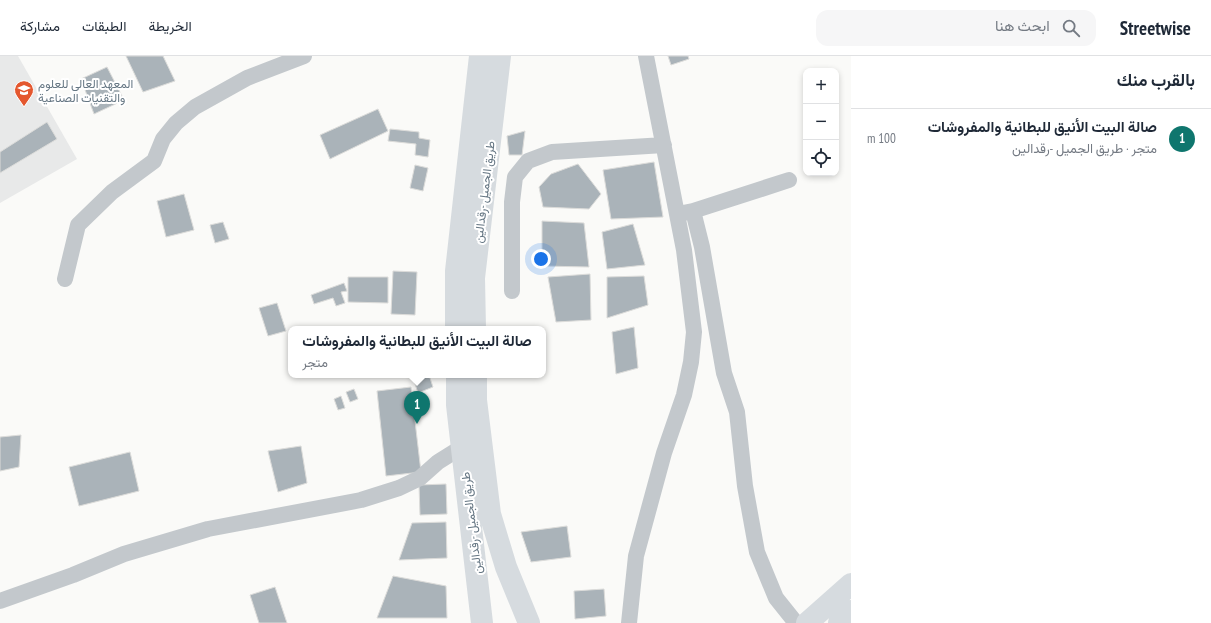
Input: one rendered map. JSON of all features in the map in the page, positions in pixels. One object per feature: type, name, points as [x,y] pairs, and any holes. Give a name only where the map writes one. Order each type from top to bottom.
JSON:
[{"type":"main road","name":"طريق الجميل -رقدالين","points":[[456,326],[456,271],[480,56]]},
{"type":"main road","name":"طريق الجميل -رقدالين","points":[[475,326],[474,278],[500,56]]},
{"type":"main road","name":"طريق الجميل -رقدالين","points":[[457,378],[457,405],[482,623]]},
{"type":"main road","name":"طريق الجميل -رقدالين","points":[[476,378],[476,400],[490,514],[506,567],[530,623]]},
{"type":"main road","points":[[807,623],[848,599]]},
{"type":"main road","points":[[839,623],[848,599]]},
{"type":"street","points":[[65,279],[78,225],[112,192],[154,161],[163,139],[176,123],[196,107],[247,78],[304,56]]},
{"type":"street","points":[[629,623],[636,556],[664,453],[684,395],[691,362],[694,332],[684,250],[646,56]]},
{"type":"street","points":[[512,290],[512,202],[515,177],[528,161],[552,152],[664,145]]},
{"type":"street","points":[[677,214],[693,211],[789,180]]},
{"type":"street","points":[[693,211],[702,247],[724,373],[737,412],[745,486],[757,552],[776,598],[796,623]]},
{"type":"street","points":[[0,601],[73,575],[124,554],[208,528],[361,500],[399,488],[420,478],[438,462],[462,447]]},
{"type":"shaded area","name":"المعهد العالي للعلوم والتقنيات الصناعية","points":[[0,56],[18,56],[77,159],[0,203]]},
{"type":"building","points":[[126,56],[163,56],[175,81],[143,92]]},
{"type":"building","points":[[668,56],[688,56],[689,59],[671,65]]},
{"type":"building","points":[[107,67],[124,100],[94,114],[81,79]]},
{"type":"building","points":[[378,109],[388,131],[330,159],[320,135]]},
{"type":"building","points":[[47,122],[57,139],[0,173],[0,152]]},
{"type":"building","points":[[390,129],[419,132],[419,138],[430,140],[428,157],[415,155],[416,144],[388,141]]},
{"type":"building","points":[[525,131],[522,155],[509,155],[507,136]]},
{"type":"building","points":[[654,162],[663,217],[611,219],[603,170]]},
{"type":"building","points":[[578,164],[601,194],[589,209],[543,207],[539,187],[551,174]]},
{"type":"building","points":[[415,165],[428,168],[423,191],[410,188]]},
{"type":"building","points":[[184,194],[194,230],[166,237],[157,201]]},
{"type":"building","points":[[542,221],[584,223],[589,267],[542,266]]},
{"type":"building","points":[[223,222],[229,239],[215,243],[210,225]]},
{"type":"building","points":[[633,224],[645,265],[607,269],[602,232]]},
{"type":"building","points":[[393,271],[417,272],[415,315],[391,314]]},
{"type":"building","points":[[590,274],[591,320],[556,322],[548,277]]},
{"type":"building","points":[[644,276],[648,305],[607,318],[607,277]]},
{"type":"building","points":[[348,277],[388,277],[388,303],[348,302]]},
{"type":"building","points":[[344,283],[347,291],[341,292],[345,303],[336,306],[333,298],[314,304],[311,295]]},
{"type":"building","points":[[277,303],[286,331],[268,336],[259,308]]},
{"type":"building","points":[[634,327],[638,368],[616,374],[612,332]]},
{"type":"building","points":[[420,378],[430,378],[433,387],[418,393],[414,381]]},
{"type":"building","points":[[411,387],[421,472],[386,476],[377,391]]},
{"type":"building","points":[[354,389],[358,399],[350,402],[346,392]]},
{"type":"building","points":[[341,396],[345,408],[338,410],[334,399]]},
{"type":"building","points":[[21,435],[19,467],[0,471],[0,437]]},
{"type":"building","points":[[301,446],[307,483],[278,492],[268,451]]},
{"type":"building","points":[[130,452],[139,491],[79,506],[69,467]]},
{"type":"building","points":[[446,484],[447,514],[420,515],[419,485]]},
{"type":"building","points":[[446,522],[447,558],[399,560],[412,523]]},
{"type":"building","points":[[567,526],[571,557],[531,562],[521,532]]},
{"type":"building","points":[[393,576],[446,586],[447,618],[377,618]]},
{"type":"building","points":[[275,587],[287,623],[259,623],[250,595]]},
{"type":"building","points":[[604,589],[606,616],[575,619],[574,591]]},
{"type":"place","name":"المعهد العالي للعلوم والتقنيات الصناعية","points":[[24,107]]},
{"type":"place","name":"صالة البيت الأنيق للبطانية والمفروشات","points":[[417,424]]}]
